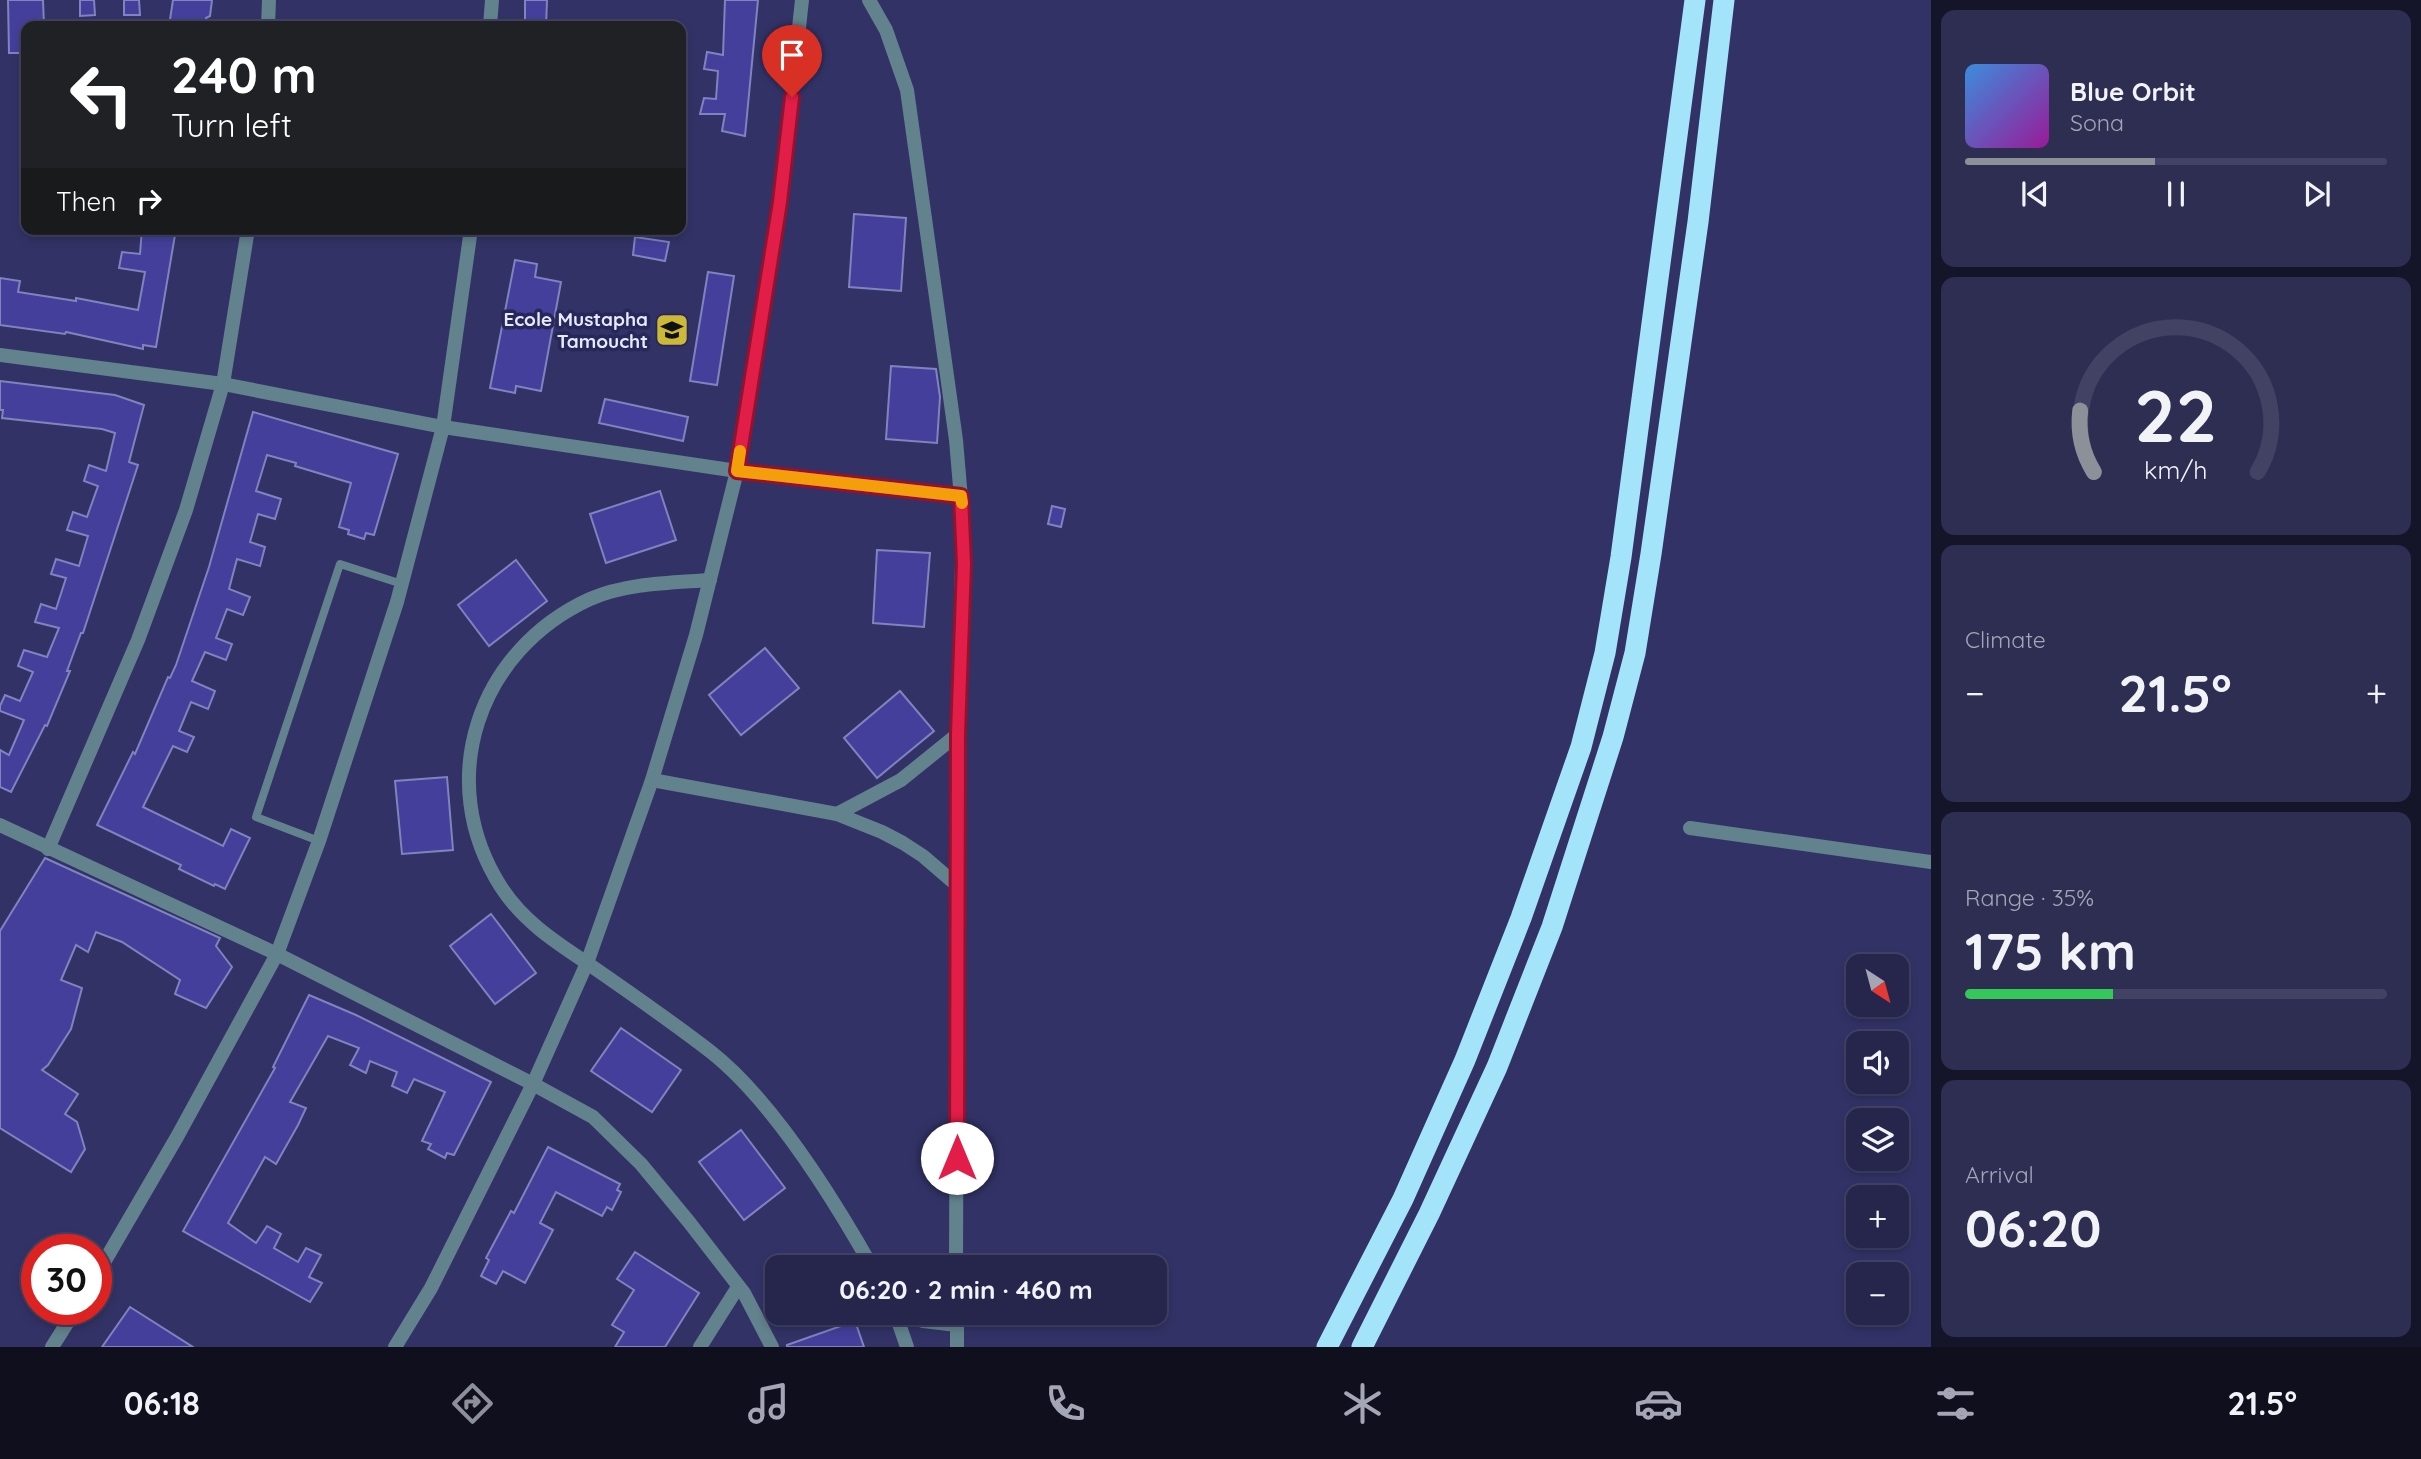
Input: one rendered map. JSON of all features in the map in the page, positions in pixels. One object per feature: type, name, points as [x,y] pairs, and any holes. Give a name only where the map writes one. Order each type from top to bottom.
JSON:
[{"type":"highway","points":[[1327,1347],[1403,1199],[1465,1060],[1521,918],[1581,747],[1605,653],[1621,557],[1695,0]]},
{"type":"highway","points":[[1362,1347],[1429,1214],[1497,1067],[1552,927],[1613,737],[1635,653],[1653,541],[1698,222],[1724,0]]},
{"type":"street","points":[[268,21],[269,0]]},
{"type":"street","points":[[490,21],[492,0]]},
{"type":"street","points":[[395,1347],[431,1288],[533,1084],[587,963],[652,780],[696,635],[737,471],[780,202],[802,0]]},
{"type":"street","points":[[869,0],[890,40],[907,90],[954,426],[961,496],[964,564],[958,734],[956,1255]]},
{"type":"street","points":[[48,849],[138,640],[186,510],[223,384],[247,235]]},
{"type":"street","points":[[112,1249],[177,1137],[277,954],[319,841],[402,584],[443,427],[470,235]]},
{"type":"street","points":[[0,355],[223,384],[443,427],[737,471],[961,496]]},
{"type":"street","points":[[710,580],[628,588],[592,598],[558,616],[529,641],[505,670],[487,698],[472,735],[468,772],[470,810],[482,848],[500,886],[530,923],[713,1054],[753,1092],[817,1178],[865,1255]]},
{"type":"street","points":[[837,814],[901,780],[958,734]]},
{"type":"street","points":[[652,780],[837,814],[903,843],[923,856],[959,887]]},
{"type":"street","points":[[0,825],[277,954],[593,1117],[641,1164],[689,1222],[738,1287],[772,1347]]},
{"type":"street","points":[[1690,828],[1931,862]]},
{"type":"street","points":[[700,1347],[738,1287]]},
{"type":"street","points":[[52,1347],[66,1325]]},
{"type":"street","points":[[900,1325],[908,1347]]},
{"type":"street","points":[[957,1325],[957,1347]]},
{"type":"lane","points":[[319,841],[256,817],[340,564],[402,584]]},
{"type":"building","points":[[8,0],[43,0],[44,21],[21,21],[21,53],[9,53]]},
{"type":"building","points":[[80,0],[94,0],[95,15],[80,16]]},
{"type":"building","points":[[124,0],[139,0],[140,15],[124,15]]},
{"type":"building","points":[[173,0],[212,0],[210,16],[206,21],[170,21]]},
{"type":"building","points":[[525,0],[547,0],[546,21],[525,21]]},
{"type":"building","points":[[725,0],[758,0],[745,136],[722,131],[725,114],[700,114],[704,98],[716,99],[718,71],[704,69],[707,52],[723,55]]},
{"type":"building","points":[[854,214],[906,218],[901,291],[849,287]]},
{"type":"building","points":[[142,235],[175,235],[156,347],[143,345],[143,349],[66,332],[0,325],[0,278],[20,281],[18,292],[76,301],[76,298],[138,310],[145,272],[119,268],[122,252],[140,254]]},
{"type":"building","points":[[635,237],[669,242],[665,261],[633,255]]},
{"type":"building","points":[[515,260],[537,264],[535,277],[561,282],[541,391],[516,386],[515,393],[490,388]]},
{"type":"building","points":[[708,272],[734,276],[717,385],[690,381]]},
{"type":"building","points":[[891,366],[936,369],[940,397],[937,443],[886,439]]},
{"type":"building","points":[[0,381],[115,395],[144,405],[129,462],[138,465],[83,633],[67,671],[70,671],[47,726],[45,725],[11,792],[0,787],[0,750],[9,755],[24,720],[0,711],[0,706],[5,695],[20,701],[33,672],[18,666],[24,650],[47,657],[59,628],[35,622],[41,604],[56,609],[66,578],[51,574],[56,559],[79,566],[88,536],[67,530],[73,512],[87,517],[98,486],[84,481],[89,465],[106,471],[115,433],[102,429],[2,418]]},
{"type":"building","points":[[605,399],[688,417],[683,441],[599,423]]},
{"type":"building","points":[[253,412],[398,454],[374,535],[366,533],[364,539],[348,534],[349,530],[339,527],[351,483],[267,455],[256,491],[281,499],[275,519],[258,514],[250,542],[265,547],[260,566],[237,559],[229,589],[250,597],[243,615],[227,609],[216,638],[232,644],[226,660],[205,652],[192,681],[215,691],[208,709],[191,702],[179,731],[194,737],[187,752],[173,746],[143,807],[223,846],[231,829],[250,838],[225,889],[179,869],[181,865],[97,825],[133,752],[135,754],[168,677],[170,678],[176,665],[209,567]]},
{"type":"building","points":[[660,491],[676,540],[606,563],[590,514]]},
{"type":"building","points":[[1052,506],[1065,509],[1061,527],[1048,524]]},
{"type":"building","points":[[877,550],[930,553],[924,627],[873,623]]},
{"type":"building","points":[[516,560],[547,601],[489,646],[458,605]]},
{"type":"building","points":[[765,648],[799,688],[741,735],[709,695]]},
{"type":"building","points":[[900,691],[934,731],[877,778],[844,738]]},
{"type":"building","points":[[447,777],[453,850],[402,854],[395,781]]},
{"type":"building","points":[[45,858],[220,938],[216,946],[232,967],[206,1008],[175,994],[180,980],[122,942],[96,932],[88,952],[76,945],[61,980],[82,988],[71,1029],[42,1070],[78,1094],[65,1114],[77,1122],[85,1149],[71,1172],[0,1128],[0,931]]},
{"type":"building","points":[[491,914],[536,973],[495,1004],[450,946]]},
{"type":"building","points":[[309,995],[356,1015],[491,1082],[454,1155],[447,1153],[445,1158],[428,1149],[431,1144],[422,1141],[445,1092],[414,1079],[407,1093],[392,1086],[397,1072],[370,1061],[366,1073],[350,1065],[359,1048],[328,1036],[290,1102],[306,1108],[298,1125],[276,1164],[265,1157],[228,1223],[256,1243],[267,1226],[281,1234],[274,1248],[298,1262],[306,1248],[321,1255],[309,1277],[322,1283],[310,1302],[183,1231],[275,1068],[273,1067]]},
{"type":"building","points":[[621,1028],[681,1070],[652,1112],[591,1071]]},
{"type":"building","points":[[741,1130],[785,1188],[744,1220],[699,1162]]},
{"type":"building","points":[[548,1147],[620,1184],[617,1190],[621,1192],[612,1210],[607,1207],[602,1216],[556,1192],[540,1223],[553,1230],[525,1283],[503,1271],[496,1284],[481,1276],[489,1260],[486,1258],[511,1211],[514,1213]]},
{"type":"building","points":[[635,1252],[699,1293],[665,1347],[615,1347],[624,1332],[612,1325],[634,1290],[617,1279]]},
{"type":"building","points":[[130,1307],[193,1347],[102,1347]]},
{"type":"building","points":[[844,1325],[856,1325],[864,1347],[787,1347]]},
{"type":"slow traffic","points":[[740,451],[737,471],[961,496],[962,503]]},
{"type":"place","name":"Ecole Mustapha Tamoucht","points":[[672,330]]},
{"type":"route","points":[[792,97],[780,202],[737,471],[961,496],[964,564],[958,734],[957,1158]]}]
